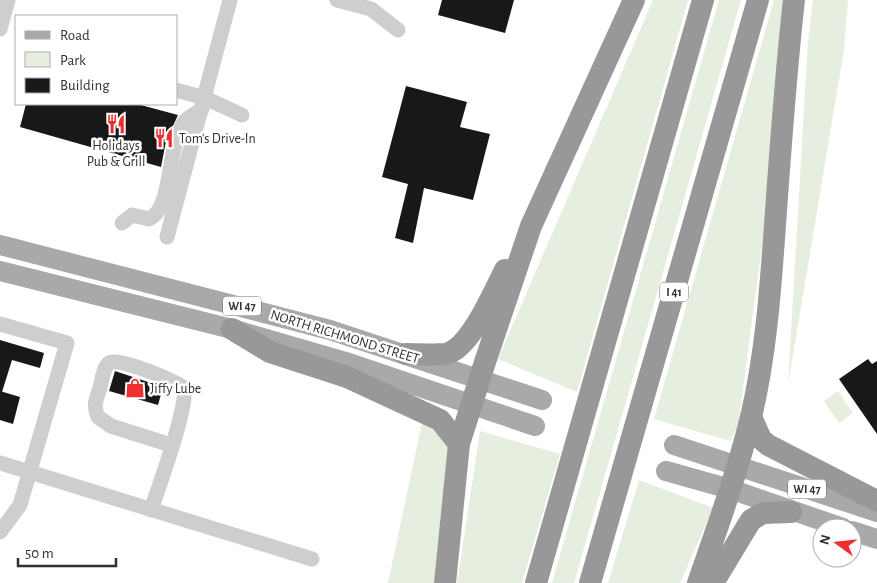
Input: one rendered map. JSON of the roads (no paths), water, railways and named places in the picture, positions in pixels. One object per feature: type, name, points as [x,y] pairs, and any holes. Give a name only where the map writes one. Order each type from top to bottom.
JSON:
[{"type":"highway","points":[[406,354],[446,354],[460,346],[473,329],[531,226],[634,0]]},
{"type":"highway","points":[[536,583],[703,0]]},
{"type":"highway","name":"I 41","points":[[590,583],[758,0]]},
{"type":"highway","points":[[698,583],[730,489],[751,417],[772,277],[785,89],[794,0]]},
{"type":"highway","points":[[445,583],[460,444],[531,226]]},
{"type":"highway","points":[[232,329],[270,352],[348,376],[440,420],[460,444]]},
{"type":"highway","points":[[751,417],[760,439],[768,445],[877,501]]},
{"type":"highway","points":[[713,583],[751,520],[764,513],[791,512]]},
{"type":"main road","name":"NORTH RICHMOND STREET","points":[[0,245],[270,313],[406,354],[542,400]]},
{"type":"main road","name":"NORTH RICHMOND STREET","points":[[0,271],[232,329],[346,362],[535,426]]},
{"type":"main road","name":"WI 47","points":[[674,445],[877,512]]},
{"type":"main road","name":"WI 47","points":[[666,470],[730,489],[812,518]]},
{"type":"main road","points":[[862,534],[877,538]]},
{"type":"street","points":[[0,29],[8,0]]},
{"type":"street","points":[[167,237],[230,0]]},
{"type":"street","points":[[338,0],[371,9],[398,30]]},
{"type":"street","points":[[178,91],[203,104],[242,115]]},
{"type":"street","points":[[122,223],[132,215],[149,219],[158,213],[163,205],[167,177],[181,128],[187,119],[203,104]]},
{"type":"street","points":[[0,324],[66,343],[20,505],[3,523]]},
{"type":"street","points":[[152,510],[184,404],[184,388],[175,381],[145,370],[115,360],[110,362],[105,369],[95,405],[98,418],[111,426],[171,445]]},
{"type":"street","points":[[0,463],[312,559]]},
{"type":"place","name":"Holidays Pub & Grill","points":[[116,124]]},
{"type":"place","name":"Tom's Drive-In","points":[[164,138]]},
{"type":"place","name":"Jiffy Lube","points":[[135,388]]}]
